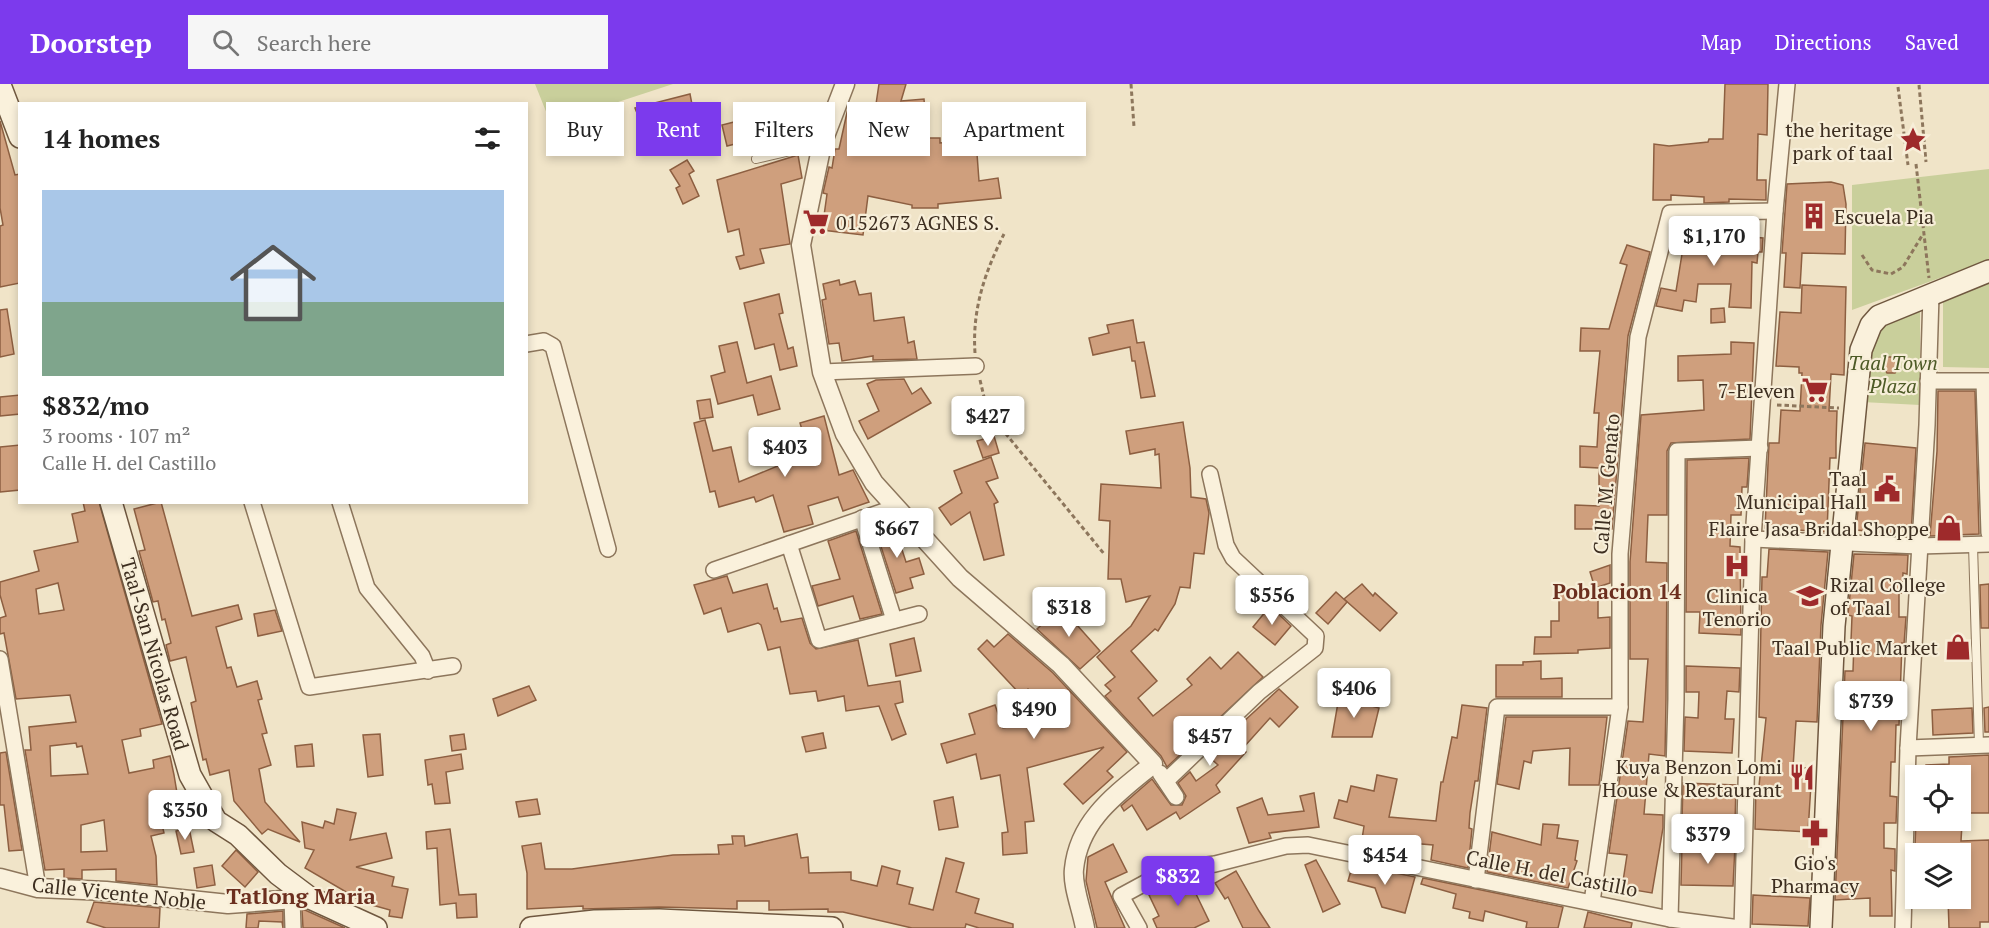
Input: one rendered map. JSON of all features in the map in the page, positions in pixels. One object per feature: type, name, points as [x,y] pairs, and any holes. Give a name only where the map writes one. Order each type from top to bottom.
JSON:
[{"type":"main road","points":[[0,85],[18,132]]},
{"type":"main road","points":[[1821,928],[1829,704],[1841,544],[1861,350],[1871,324],[1892,310],[1989,271]]},
{"type":"main road","name":"Taal-San Nicolas Road","points":[[112,504],[190,775],[216,821],[238,835],[301,899]]},
{"type":"main road","name":"Calle Vicente Noble","points":[[301,899],[376,928]]},
{"type":"main road","points":[[531,928],[595,921],[659,920],[832,928]]},
{"type":"street","points":[[835,110],[845,84]]},
{"type":"street","points":[[1741,928],[1753,540],[1775,211],[1787,84]]},
{"type":"street","points":[[820,156],[801,245],[822,372],[845,434],[874,483],[960,578],[1061,665],[1153,764],[1176,797]]},
{"type":"street","name":"Calle M. Genato","points":[[1592,902],[1620,707],[1620,554],[1638,337],[1670,213],[1775,211]]},
{"type":"street","points":[[1904,928],[1908,748],[1927,425],[1931,295]]},
{"type":"street","points":[[528,344],[544,341],[553,346],[608,549]]},
{"type":"street","points":[[822,372],[976,366]]},
{"type":"street","points":[[1928,381],[1986,382],[1989,533]]},
{"type":"street","points":[[1670,919],[1676,699],[1677,451],[1760,448]]},
{"type":"street","points":[[1166,781],[1259,692],[1315,648],[1316,636],[1233,558],[1226,545],[1210,474]]},
{"type":"street","points":[[253,504],[309,687],[453,666]]},
{"type":"street","points":[[341,504],[367,588],[422,656],[428,671]]},
{"type":"street","points":[[714,570],[896,507]]},
{"type":"street","points":[[862,518],[894,620]]},
{"type":"street","points":[[1753,540],[1919,546],[1989,544]]},
{"type":"street","points":[[789,544],[819,640],[920,614]]},
{"type":"street","points":[[0,658],[38,888]]},
{"type":"street","points":[[1476,880],[1497,707],[1620,707]]},
{"type":"street","points":[[1908,748],[1984,745]]},
{"type":"street","points":[[1082,911],[1073,870],[1082,839],[1096,812],[1153,764]]},
{"type":"street","name":"Calle H. del Castillo","points":[[1139,928],[1121,896],[1169,870],[1215,864],[1286,846],[1308,845],[1670,919],[1741,928]]},
{"type":"street","name":"Calle Vicente Noble","points":[[0,878],[38,888],[106,891],[228,904],[301,899]]},
{"type":"street","points":[[293,928],[301,899]]},
{"type":"lane","points":[[756,159],[769,156]]},
{"type":"lane","points":[[1973,545],[1984,745]]},
{"type":"path","points":[[1131,84],[1134,128]]},
{"type":"path","points":[[1919,85],[1926,162]]},
{"type":"path","points":[[1898,87],[1908,165]]},
{"type":"path","points":[[1916,164],[1931,295]]},
{"type":"path","points":[[1004,234],[987,268],[979,297],[974,334],[976,366],[985,401],[997,423],[1105,555]]},
{"type":"path","points":[[1862,255],[1872,270],[1891,274],[1903,267],[1923,234]]},
{"type":"path","points":[[1763,405],[1854,409]]},
{"type":"green space","points":[[535,84],[673,84],[618,102],[546,102],[546,112]]},
{"type":"green space","points":[[1989,169],[1989,260],[1852,310],[1852,185]]},
{"type":"green space","points":[[1989,278],[1989,368],[1943,367],[1943,296]]},
{"type":"green space","name":"Taal Town Plaza","points":[[1920,310],[1920,405],[1862,402],[1869,350],[1883,324]]},
{"type":"building","points":[[879,84],[906,84],[901,101],[924,99],[924,102],[876,102]]},
{"type":"building","points":[[1725,84],[1768,84],[1767,135],[1758,134],[1757,180],[1766,180],[1766,200],[1729,199],[1729,202],[1704,203],[1704,197],[1671,195],[1671,200],[1653,200],[1654,144],[1669,146],[1723,139]]},
{"type":"building","points":[[690,94],[692,102],[659,102]]},
{"type":"building","points":[[847,113],[847,156],[930,156],[930,138],[940,138],[942,156],[977,156],[979,181],[998,178],[1001,198],[938,204],[938,208],[912,208],[912,205],[868,196],[863,235],[822,230],[827,194],[823,193],[829,167],[832,168],[835,149],[839,149]]},
{"type":"building","points":[[0,121],[15,175],[18,174],[18,283],[0,287],[0,226],[3,225],[0,208]]},
{"type":"building","points":[[733,122],[733,144],[727,146],[722,125]]},
{"type":"building","points":[[798,156],[802,178],[781,184],[790,244],[760,249],[764,263],[740,269],[736,257],[744,255],[739,229],[728,232],[717,180]]},
{"type":"building","points":[[687,160],[694,171],[689,174],[699,196],[683,204],[676,188],[680,186],[670,170]]},
{"type":"building","name":"Escuela Pia","points":[[1831,182],[1843,185],[1846,204],[1845,254],[1802,253],[1800,288],[1784,287],[1786,253],[1782,253],[1787,184]]},
{"type":"building","points":[[1682,226],[1703,226],[1703,233],[1763,238],[1762,252],[1758,252],[1757,263],[1752,262],[1751,308],[1729,307],[1731,284],[1698,284],[1696,302],[1684,300],[1682,311],[1656,306],[1661,288],[1676,291],[1683,248]]},
{"type":"building","points":[[1627,245],[1650,252],[1628,336],[1612,529],[1575,529],[1575,505],[1599,506],[1599,468],[1580,467],[1580,446],[1597,447],[1599,413],[1594,413],[1600,351],[1580,351],[1581,328],[1609,329],[1627,265],[1620,263]]},
{"type":"building","points":[[839,280],[840,285],[855,281],[859,295],[871,293],[874,321],[904,317],[908,343],[914,341],[917,359],[873,360],[873,356],[842,361],[839,343],[829,344],[822,300],[826,299],[823,284]]},
{"type":"building","points":[[1802,285],[1846,287],[1844,375],[1831,374],[1829,411],[1837,411],[1836,458],[1830,458],[1827,532],[1765,528],[1769,443],[1779,443],[1781,410],[1800,411],[1802,373],[1799,373],[1799,367],[1776,366],[1780,312],[1801,313]]},
{"type":"building","points":[[779,294],[783,313],[779,314],[788,349],[793,347],[797,366],[780,370],[774,344],[755,349],[744,303]]},
{"type":"building","points":[[1724,308],[1725,322],[1711,323],[1711,309]]},
{"type":"building","points":[[7,309],[14,354],[0,357],[0,310]]},
{"type":"building","points":[[1133,320],[1137,343],[1144,342],[1155,396],[1141,398],[1135,361],[1132,361],[1130,347],[1093,355],[1089,338],[1109,333],[1107,325]]},
{"type":"building","points":[[737,342],[747,383],[771,376],[780,409],[758,415],[753,395],[718,404],[711,376],[725,372],[719,346]]},
{"type":"building","points":[[1731,342],[1754,343],[1750,439],[1671,443],[1667,451],[1667,515],[1648,515],[1646,562],[1667,563],[1666,699],[1665,756],[1649,754],[1644,814],[1663,815],[1663,828],[1652,893],[1622,888],[1627,855],[1609,853],[1628,721],[1643,722],[1648,659],[1630,659],[1630,562],[1641,415],[1704,410],[1703,380],[1678,381],[1678,356],[1731,354]]},
{"type":"building","points":[[1886,357],[1895,357],[1900,365],[1895,373],[1887,373],[1882,364]]},
{"type":"building","points":[[904,379],[912,394],[921,388],[931,403],[868,439],[859,421],[879,411],[867,384],[876,380]]},
{"type":"building","points":[[1938,391],[1975,391],[1979,534],[1930,536],[1937,451]]},
{"type":"building","points":[[18,395],[18,414],[0,416],[0,397]]},
{"type":"building","points":[[710,399],[713,417],[700,419],[697,401]]},
{"type":"building","points":[[824,416],[839,475],[853,470],[869,502],[843,511],[838,497],[808,506],[813,524],[784,532],[773,495],[756,502],[754,497],[719,507],[715,491],[710,492],[694,423],[705,420],[713,451],[731,447],[739,482],[809,453],[800,423]]},
{"type":"building","points":[[1183,422],[1190,468],[1191,497],[1206,499],[1209,513],[1204,554],[1194,553],[1190,588],[1180,587],[1175,604],[1158,631],[1155,629],[1131,651],[1157,681],[1138,698],[1153,716],[1192,685],[1187,679],[1210,657],[1221,669],[1238,652],[1263,677],[1167,767],[1161,756],[1105,696],[1111,691],[1105,685],[1115,677],[1097,657],[1131,626],[1150,596],[1126,602],[1121,579],[1108,579],[1110,521],[1099,520],[1101,484],[1161,488],[1159,454],[1155,455],[1155,449],[1130,454],[1126,431]]},
{"type":"building","points":[[994,436],[999,453],[983,458],[977,441]]},
{"type":"building","name":"Taal Municipal Hall","points":[[1865,443],[1916,448],[1911,535],[1856,530]]},
{"type":"building","points":[[18,445],[18,490],[0,492],[0,447]]},
{"type":"building","points":[[991,457],[998,478],[986,482],[998,502],[994,504],[1004,555],[984,560],[970,512],[951,525],[939,508],[962,493],[954,471]]},
{"type":"building","points":[[1749,458],[1747,487],[1742,487],[1741,515],[1731,515],[1730,546],[1740,547],[1741,635],[1699,633],[1700,612],[1686,612],[1687,460]]},
{"type":"building","points":[[83,504],[100,504],[162,724],[140,729],[141,736],[122,740],[129,773],[154,768],[153,760],[170,756],[178,799],[157,804],[164,833],[151,836],[156,856],[157,885],[116,881],[116,869],[82,870],[82,879],[64,878],[64,869],[45,870],[25,750],[31,750],[29,727],[76,722],[70,695],[16,699],[4,633],[0,634],[0,618],[6,616],[0,595],[0,582],[39,571],[34,551],[78,542],[72,514],[85,511]],"holes":[[[58,583],[64,610],[39,614],[36,589]],[[76,743],[77,747],[82,746],[88,774],[51,776],[50,746]],[[104,820],[107,851],[81,852],[81,825]]]},
{"type":"building","points":[[162,504],[192,616],[238,605],[242,619],[216,627],[227,668],[231,667],[237,687],[257,681],[262,699],[258,700],[267,733],[262,734],[271,765],[259,769],[265,802],[300,842],[268,829],[262,834],[234,801],[229,770],[210,775],[206,759],[203,760],[191,703],[196,701],[186,657],[170,661],[166,645],[171,643],[158,601],[153,602],[139,551],[145,550],[134,509]]},
{"type":"building","points":[[893,522],[906,562],[919,558],[924,574],[910,578],[913,588],[896,593],[875,528]]},
{"type":"building","points":[[856,531],[882,614],[860,619],[853,596],[818,606],[812,586],[840,579],[828,541]]},
{"type":"building","points":[[1769,549],[1828,552],[1821,625],[1817,722],[1796,721],[1793,768],[1812,768],[1808,832],[1755,829],[1756,786],[1759,786],[1766,718],[1759,717],[1762,577],[1767,577]]},
{"type":"building","points":[[1854,554],[1908,555],[1907,574],[1903,573],[1902,593],[1899,593],[1899,617],[1906,617],[1904,644],[1902,643],[1899,725],[1896,725],[1895,762],[1891,762],[1890,796],[1897,797],[1896,823],[1884,823],[1884,848],[1895,849],[1895,871],[1891,870],[1892,916],[1870,916],[1870,898],[1835,900],[1845,671],[1853,671],[1852,616],[1848,615]]},
{"type":"building","points":[[1610,565],[1610,583],[1595,588],[1590,572]]},
{"type":"building","points":[[727,576],[733,593],[767,584],[774,609],[777,608],[781,622],[802,618],[810,643],[816,649],[858,640],[868,686],[900,681],[903,702],[895,704],[906,734],[892,740],[879,706],[846,711],[844,696],[818,701],[816,691],[790,694],[780,647],[768,650],[761,625],[758,623],[728,632],[721,608],[704,614],[694,585]]},
{"type":"building","points":[[1362,584],[1373,596],[1375,593],[1397,613],[1380,631],[1344,599]]},
{"type":"building","points":[[1989,584],[1989,628],[1981,628],[1980,585]]},
{"type":"building","points":[[1336,592],[1347,602],[1328,624],[1316,613]]},
{"type":"building","points":[[1559,594],[1598,594],[1598,618],[1610,617],[1610,648],[1578,650],[1578,653],[1534,654],[1535,637],[1551,637],[1551,621],[1559,621]]},
{"type":"building","points":[[1270,606],[1291,626],[1275,645],[1253,627]]},
{"type":"building","points":[[1061,607],[1100,651],[1080,669],[1037,629]]},
{"type":"building","points":[[275,610],[282,631],[258,636],[254,614]]},
{"type":"building","points":[[1008,634],[1053,673],[1127,752],[1107,771],[1113,777],[1083,804],[1064,784],[1104,747],[1027,768],[1034,821],[1025,822],[1027,853],[1003,855],[1002,833],[1008,832],[1000,775],[981,779],[976,754],[947,763],[941,744],[975,734],[969,714],[995,705],[1003,728],[1055,718],[1028,689],[1021,695],[978,649],[987,640],[994,647]]},
{"type":"building","points":[[914,638],[921,671],[896,676],[890,644]]},
{"type":"building","points":[[1541,661],[1541,679],[1562,678],[1562,697],[1496,697],[1496,665],[1523,665],[1523,662]]},
{"type":"building","points":[[1686,666],[1740,668],[1739,692],[1727,691],[1725,719],[1734,719],[1732,753],[1684,751],[1685,717],[1698,718],[1699,692],[1686,692]]},
{"type":"building","points":[[529,686],[536,700],[498,716],[493,699]]},
{"type":"building","points":[[1279,689],[1298,707],[1279,727],[1270,718],[1243,748],[1246,752],[1216,785],[1220,792],[1180,819],[1176,812],[1147,830],[1132,805],[1124,811],[1121,806],[1152,779],[1171,805],[1182,805],[1186,796],[1178,783],[1190,772],[1196,781],[1218,765],[1207,755]]},
{"type":"building","points":[[1339,697],[1379,708],[1372,737],[1332,737]]},
{"type":"building","points":[[1462,705],[1487,708],[1478,781],[1475,781],[1470,813],[1469,828],[1472,829],[1468,868],[1431,860],[1433,845],[1386,841],[1385,851],[1361,846],[1364,826],[1334,818],[1339,800],[1347,802],[1351,786],[1374,791],[1377,775],[1397,779],[1389,817],[1436,821],[1441,782],[1443,782],[1452,737],[1457,738]]},
{"type":"building","points":[[1989,707],[1989,732],[1985,732],[1984,708]]},
{"type":"building","points":[[1972,708],[1973,733],[1933,735],[1932,710]]},
{"type":"building","points":[[1506,717],[1607,717],[1599,785],[1569,785],[1570,748],[1533,751],[1531,763],[1524,761],[1519,789],[1497,784]]},
{"type":"building","points":[[823,733],[826,748],[806,752],[802,737]]},
{"type":"building","points":[[380,734],[383,775],[368,777],[363,735]]},
{"type":"building","points":[[464,734],[466,749],[452,751],[450,736]]},
{"type":"building","points":[[312,744],[314,766],[297,767],[295,746]]},
{"type":"building","points":[[6,752],[22,850],[9,851],[4,805],[0,805],[0,753]]},
{"type":"building","points":[[461,754],[463,769],[446,772],[450,803],[435,804],[432,784],[428,785],[425,760]]},
{"type":"building","points":[[1989,755],[1989,813],[1971,813],[1971,765],[1926,765],[1949,764],[1949,757]]},
{"type":"building","points":[[1683,783],[1736,785],[1735,822],[1682,820]]},
{"type":"building","points":[[1314,793],[1319,827],[1269,833],[1271,838],[1249,843],[1237,808],[1262,798],[1268,815],[1304,811],[1300,796]]},
{"type":"building","points":[[953,797],[958,827],[939,830],[934,801]]},
{"type":"building","points":[[537,799],[540,814],[519,817],[516,802]]},
{"type":"building","points":[[337,809],[356,813],[350,840],[386,833],[392,858],[356,867],[394,877],[392,886],[408,889],[402,918],[389,916],[390,910],[365,903],[305,868],[314,850],[305,848],[302,822],[323,828],[325,821],[334,824]]},
{"type":"building","points":[[1543,824],[1559,825],[1557,838],[1578,841],[1575,860],[1577,861],[1568,888],[1487,872],[1492,832],[1541,845]]},
{"type":"building","points":[[189,828],[194,852],[181,854],[176,831]]},
{"type":"building","points":[[450,829],[459,895],[476,894],[477,917],[457,918],[456,903],[440,905],[437,848],[427,849],[426,832]]},
{"type":"building","points":[[1916,831],[1962,831],[1961,841],[1989,840],[1989,922],[1980,922],[1980,928],[1949,928],[1948,909],[1971,909],[1971,843],[1915,843]]},
{"type":"building","points":[[797,834],[801,858],[808,857],[809,873],[851,872],[851,880],[877,886],[882,866],[900,871],[897,884],[913,888],[909,904],[933,910],[946,858],[964,863],[956,892],[979,899],[975,913],[1013,924],[1013,928],[979,928],[966,924],[965,928],[912,928],[843,912],[828,912],[828,909],[769,910],[769,901],[737,901],[737,909],[659,907],[583,909],[583,906],[527,909],[527,873],[522,846],[541,843],[545,869],[572,869],[673,855],[719,854],[718,845],[733,844],[732,836],[744,836],[745,846]]},
{"type":"building","points":[[1113,844],[1127,872],[1105,882],[1125,928],[1097,928],[1086,881],[1088,857]]},
{"type":"building","points":[[1682,845],[1735,846],[1733,886],[1681,885]]},
{"type":"building","points":[[236,850],[258,872],[245,887],[222,866]]},
{"type":"building","points":[[1316,860],[1340,904],[1323,912],[1305,865]]},
{"type":"building","points":[[1353,864],[1415,877],[1405,913],[1382,907],[1375,888],[1348,881]]},
{"type":"building","points":[[212,865],[215,885],[197,888],[194,868]]},
{"type":"building","points":[[1236,871],[1270,928],[1243,928],[1228,897],[1225,899],[1215,883]]},
{"type":"building","points":[[1423,878],[1563,907],[1558,928],[1526,928],[1527,922],[1485,911],[1483,921],[1469,918],[1470,912],[1453,908],[1456,894],[1421,884]]},
{"type":"building","points":[[1178,880],[1180,883],[1185,881],[1191,894],[1195,892],[1209,921],[1194,928],[1157,928],[1153,919],[1159,916],[1149,895],[1155,892],[1154,889]]},
{"type":"building","points":[[1753,895],[1810,898],[1808,926],[1752,924]]},
{"type":"building","points":[[94,902],[160,908],[159,928],[106,928],[87,922]]},
{"type":"building","points":[[302,910],[305,910],[345,928],[303,928]]},
{"type":"building","points":[[283,911],[283,928],[282,922],[259,921],[258,928],[246,928],[247,914]]},
{"type":"building","points":[[1588,912],[1632,923],[1631,928],[1584,928]]},
{"type":"place","name":"the heritage park of taal","points":[[1913,140]]},
{"type":"place","name":"Escuela Pia","points":[[1814,216]]},
{"type":"place","name":"0152673 AGNES S.","points":[[816,222]]},
{"type":"place","name":"7-Eleven","points":[[1815,390]]},
{"type":"place","name":"Taal Municipal Hall","points":[[1887,489]]},
{"type":"place","name":"Flaire Jasa Bridal Shoppe","points":[[1949,528]]},
{"type":"place","name":"Clinica Tenorio","points":[[1737,566]]},
{"type":"place","name":"Rizal College of Taal","points":[[1810,596]]},
{"type":"place","name":"Taal Public Market","points":[[1958,647]]},
{"type":"place","name":"Kuya Benzon Lomi House & Restaurant","points":[[1802,777]]},
{"type":"place","name":"Gio's Pharmacy","points":[[1815,833]]},
{"type":"district","name":"Poblacion 14","points":[[1617,591]]},
{"type":"district","name":"Tatlong Maria","points":[[301,895]]}]
